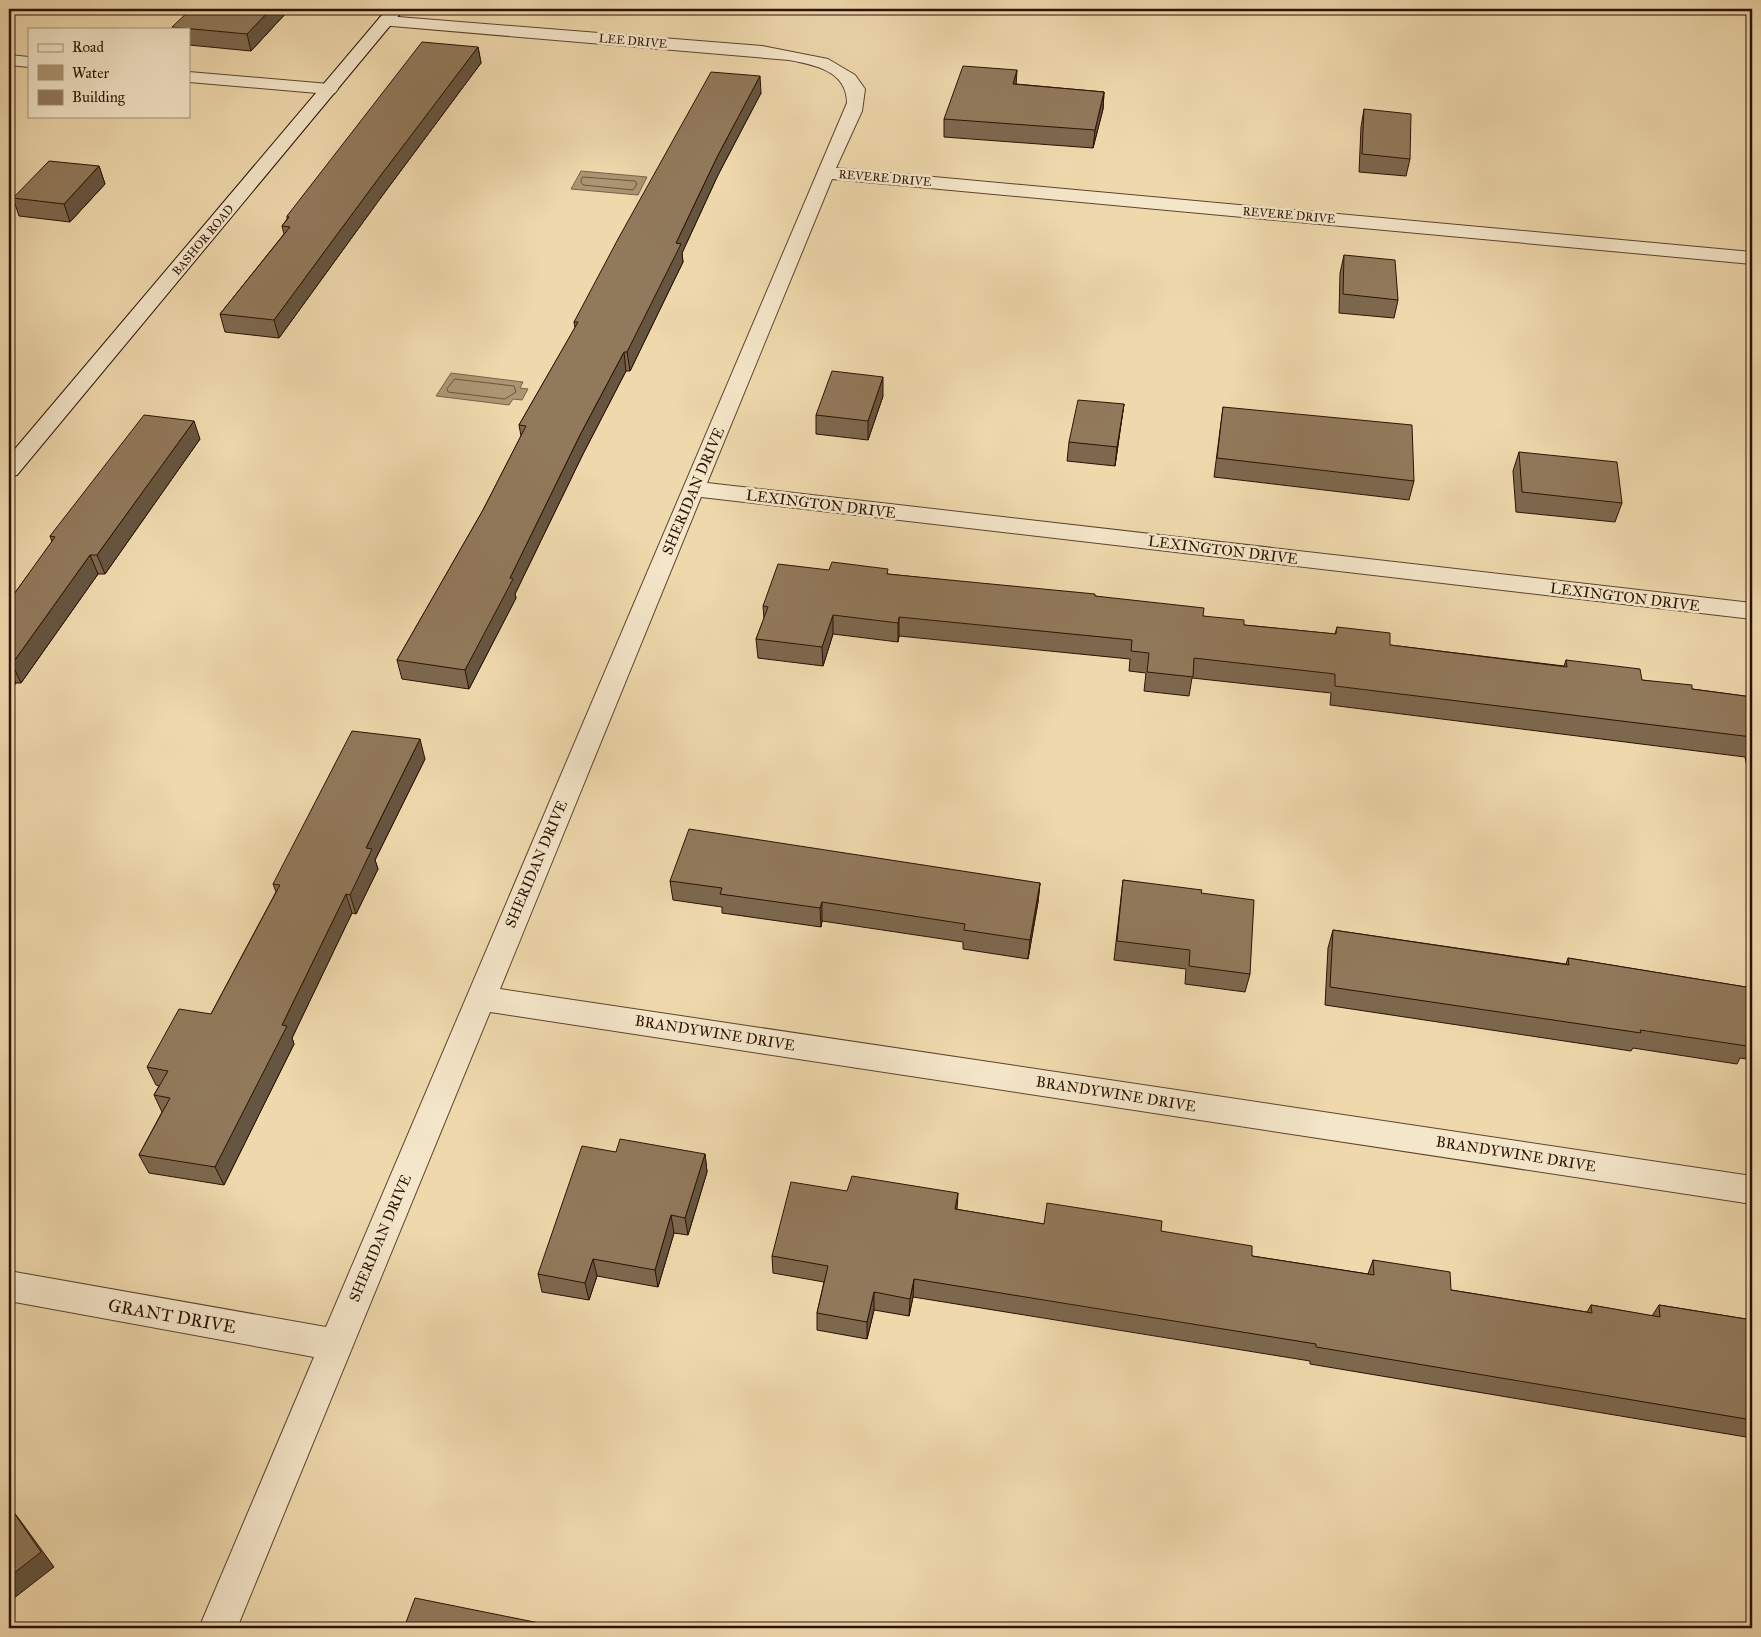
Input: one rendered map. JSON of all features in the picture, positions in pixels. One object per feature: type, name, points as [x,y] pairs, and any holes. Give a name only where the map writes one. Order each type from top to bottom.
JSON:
[{"type":"street","name":"BASHOR ROAD","points":[[9,470],[391,15]]},
{"type":"street","name":"LEE DRIVE","points":[[391,15],[762,51],[796,56],[829,66],[843,73],[852,82],[857,102]]},
{"type":"street","points":[[9,60],[28,62]]},
{"type":"street","points":[[190,77],[329,89]]},
{"type":"street","name":"SHERIDAN DRIVE","points":[[218,1628],[825,173],[857,102]]},
{"type":"street","name":"REVERE DRIVE","points":[[825,173],[1752,258]]},
{"type":"street","name":"LEXINGTON DRIVE","points":[[694,489],[1752,611]]},
{"type":"street","name":"BRANDYWINE DRIVE","points":[[480,998],[1752,1190]]},
{"type":"street","name":"GRANT DRIVE","points":[[9,1286],[336,1345]]},
{"type":"water","points":[[581,171],[647,177],[638,195],[571,189]]},
{"type":"water","points":[[451,373],[523,382],[520,388],[528,389],[522,400],[513,399],[509,405],[436,396]]},
{"type":"building","points":[[191,9],[271,9],[247,34],[172,27]]},
{"type":"building","points":[[422,42],[478,47],[274,320],[220,314],[290,227],[282,226],[289,217],[287,216]]},
{"type":"building","points":[[963,66],[1017,70],[1013,84],[1104,92],[1095,130],[944,119]]},
{"type":"building","points":[[711,72],[760,76],[717,157],[676,243],[681,244],[627,352],[624,352],[580,435],[510,578],[513,579],[465,670],[397,660],[483,510],[526,426],[519,425],[578,322],[574,322]]},
{"type":"building","points":[[1364,109],[1411,114],[1410,159],[1362,154]]},
{"type":"building","points":[[49,161],[99,166],[64,204],[13,198]]},
{"type":"building","points":[[1344,255],[1395,260],[1398,300],[1343,294]]},
{"type":"building","points":[[832,371],[883,377],[868,421],[816,415]]},
{"type":"building","points":[[1078,400],[1124,404],[1117,447],[1069,442]]},
{"type":"building","points":[[1223,407],[1412,425],[1414,481],[1217,458]]},
{"type":"building","points":[[144,415],[194,421],[97,555],[90,555],[12,664],[9,664],[9,601],[55,537],[50,536]]},
{"type":"building","points":[[1519,452],[1617,462],[1622,503],[1522,492]]},
{"type":"building","points":[[832,562],[888,569],[887,574],[1095,594],[1095,596],[1204,608],[1203,616],[1244,620],[1244,625],[1336,634],[1337,627],[1390,633],[1390,645],[1567,667],[1566,660],[1640,669],[1642,680],[1692,685],[1692,689],[1752,697],[1752,737],[1335,686],[1335,674],[1194,658],[1193,677],[1147,672],[1149,653],[1131,651],[1132,640],[899,617],[898,623],[833,615],[822,647],[756,639],[768,607],[763,606],[778,564],[829,570]]},
{"type":"building","points":[[352,731],[420,739],[366,848],[372,849],[350,895],[346,894],[282,1025],[287,1026],[215,1167],[139,1155],[170,1098],[154,1095],[168,1071],[147,1067],[179,1009],[211,1014],[280,885],[273,884]]},
{"type":"building","points":[[689,829],[1040,883],[1030,940],[964,930],[965,924],[822,902],[820,908],[720,894],[722,888],[670,881]]},
{"type":"building","points":[[1123,880],[1202,890],[1201,893],[1254,900],[1250,974],[1189,966],[1190,950],[1117,941]]},
{"type":"building","points":[[1333,930],[1569,965],[1568,958],[1752,988],[1752,1040],[1746,1039],[1747,1046],[1640,1030],[1641,1033],[1330,987]]},
{"type":"building","points":[[620,1139],[705,1154],[685,1218],[671,1215],[655,1270],[593,1259],[585,1283],[538,1274],[582,1146],[616,1152]]},
{"type":"building","points":[[852,1176],[958,1193],[955,1209],[1044,1224],[1047,1203],[1162,1221],[1161,1231],[1252,1246],[1252,1256],[1374,1275],[1373,1260],[1450,1272],[1451,1290],[1592,1313],[1591,1305],[1660,1317],[1659,1305],[1752,1320],[1752,1420],[1316,1347],[1316,1344],[914,1279],[910,1299],[874,1292],[867,1322],[817,1313],[828,1266],[772,1256],[791,1182],[847,1191]]},
{"type":"building","points":[[9,1508],[41,1552],[9,1577]]},
{"type":"building","points":[[415,1598],[564,1628],[404,1628]]}]
